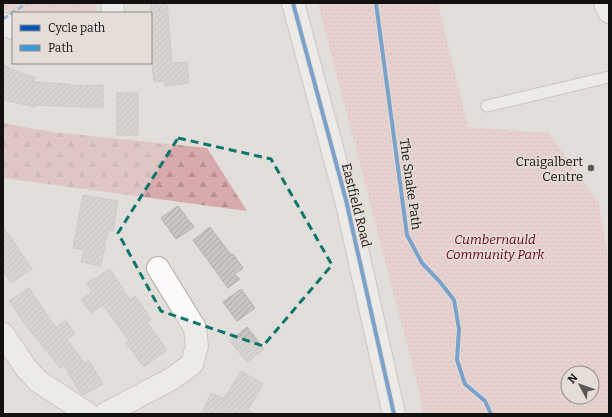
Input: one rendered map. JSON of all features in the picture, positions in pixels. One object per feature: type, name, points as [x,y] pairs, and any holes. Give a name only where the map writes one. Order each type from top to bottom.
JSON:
[{"type":"street","name":"Eastfield Road","points":[[293,3],[346,200],[394,414]]},
{"type":"street","points":[[605,3],[609,12]]},
{"type":"street","points":[[105,414],[173,378],[192,364],[197,346],[195,328],[158,268]]},
{"type":"street","points":[[3,334],[26,368],[38,380],[88,414]]},
{"type":"lane","points":[[487,106],[609,78]]},
{"type":"highlighted area","points":[[178,138],[271,159],[332,265],[263,346],[161,311],[118,233]]},
{"type":"green space","points":[[3,3],[95,3],[97,12],[12,12],[12,14],[3,9]]},
{"type":"green space","name":"Cumbernauld Community Park","points":[[318,3],[438,3],[468,127],[549,133],[599,203],[609,264],[609,414],[423,414],[420,395]]},
{"type":"green space","points":[[3,123],[53,132],[207,148],[247,211],[3,178]]},
{"type":"building","points":[[151,3],[167,3],[172,63],[187,62],[189,83],[165,86],[165,81],[154,82],[152,64]]},
{"type":"building","points":[[3,65],[35,77],[33,82],[70,84],[70,86],[103,85],[103,107],[36,105],[35,107],[3,100]]},
{"type":"building","points":[[117,93],[138,93],[138,135],[117,135]]},
{"type":"building","points":[[83,195],[118,201],[113,231],[108,230],[101,266],[81,262],[84,250],[73,248]]},
{"type":"building","points":[[178,206],[194,227],[176,239],[161,218]]},
{"type":"building","points":[[3,226],[32,269],[11,283],[3,271]]},
{"type":"building","points":[[210,227],[243,268],[235,274],[240,279],[228,288],[193,240]]},
{"type":"building","points":[[110,269],[130,300],[135,296],[151,319],[147,322],[167,350],[144,367],[126,343],[129,341],[103,305],[91,313],[81,299],[92,292],[87,283]]},
{"type":"building","points":[[29,288],[56,328],[65,320],[75,333],[67,340],[85,363],[89,361],[103,384],[83,395],[81,394],[64,365],[60,368],[28,328],[9,301]]},
{"type":"building","points":[[241,289],[255,308],[237,321],[223,302]]},
{"type":"building","points":[[247,327],[264,349],[247,362],[230,341]]},
{"type":"building","points":[[241,371],[263,384],[248,410],[256,414],[201,414],[211,393],[224,399]]},
{"type":"marked path","points":[[14,12],[27,3]]},
{"type":"marked path","points":[[3,19],[12,13]]},
{"type":"cycle path","points":[[293,3],[346,200],[394,414]]},
{"type":"cycle path","name":"The Snake Path","points":[[376,3],[407,235],[422,263],[454,300],[459,329],[457,360],[465,384],[485,401],[491,414]]},
{"type":"place","name":"Craigalbert Centre","points":[[591,168]]}]
